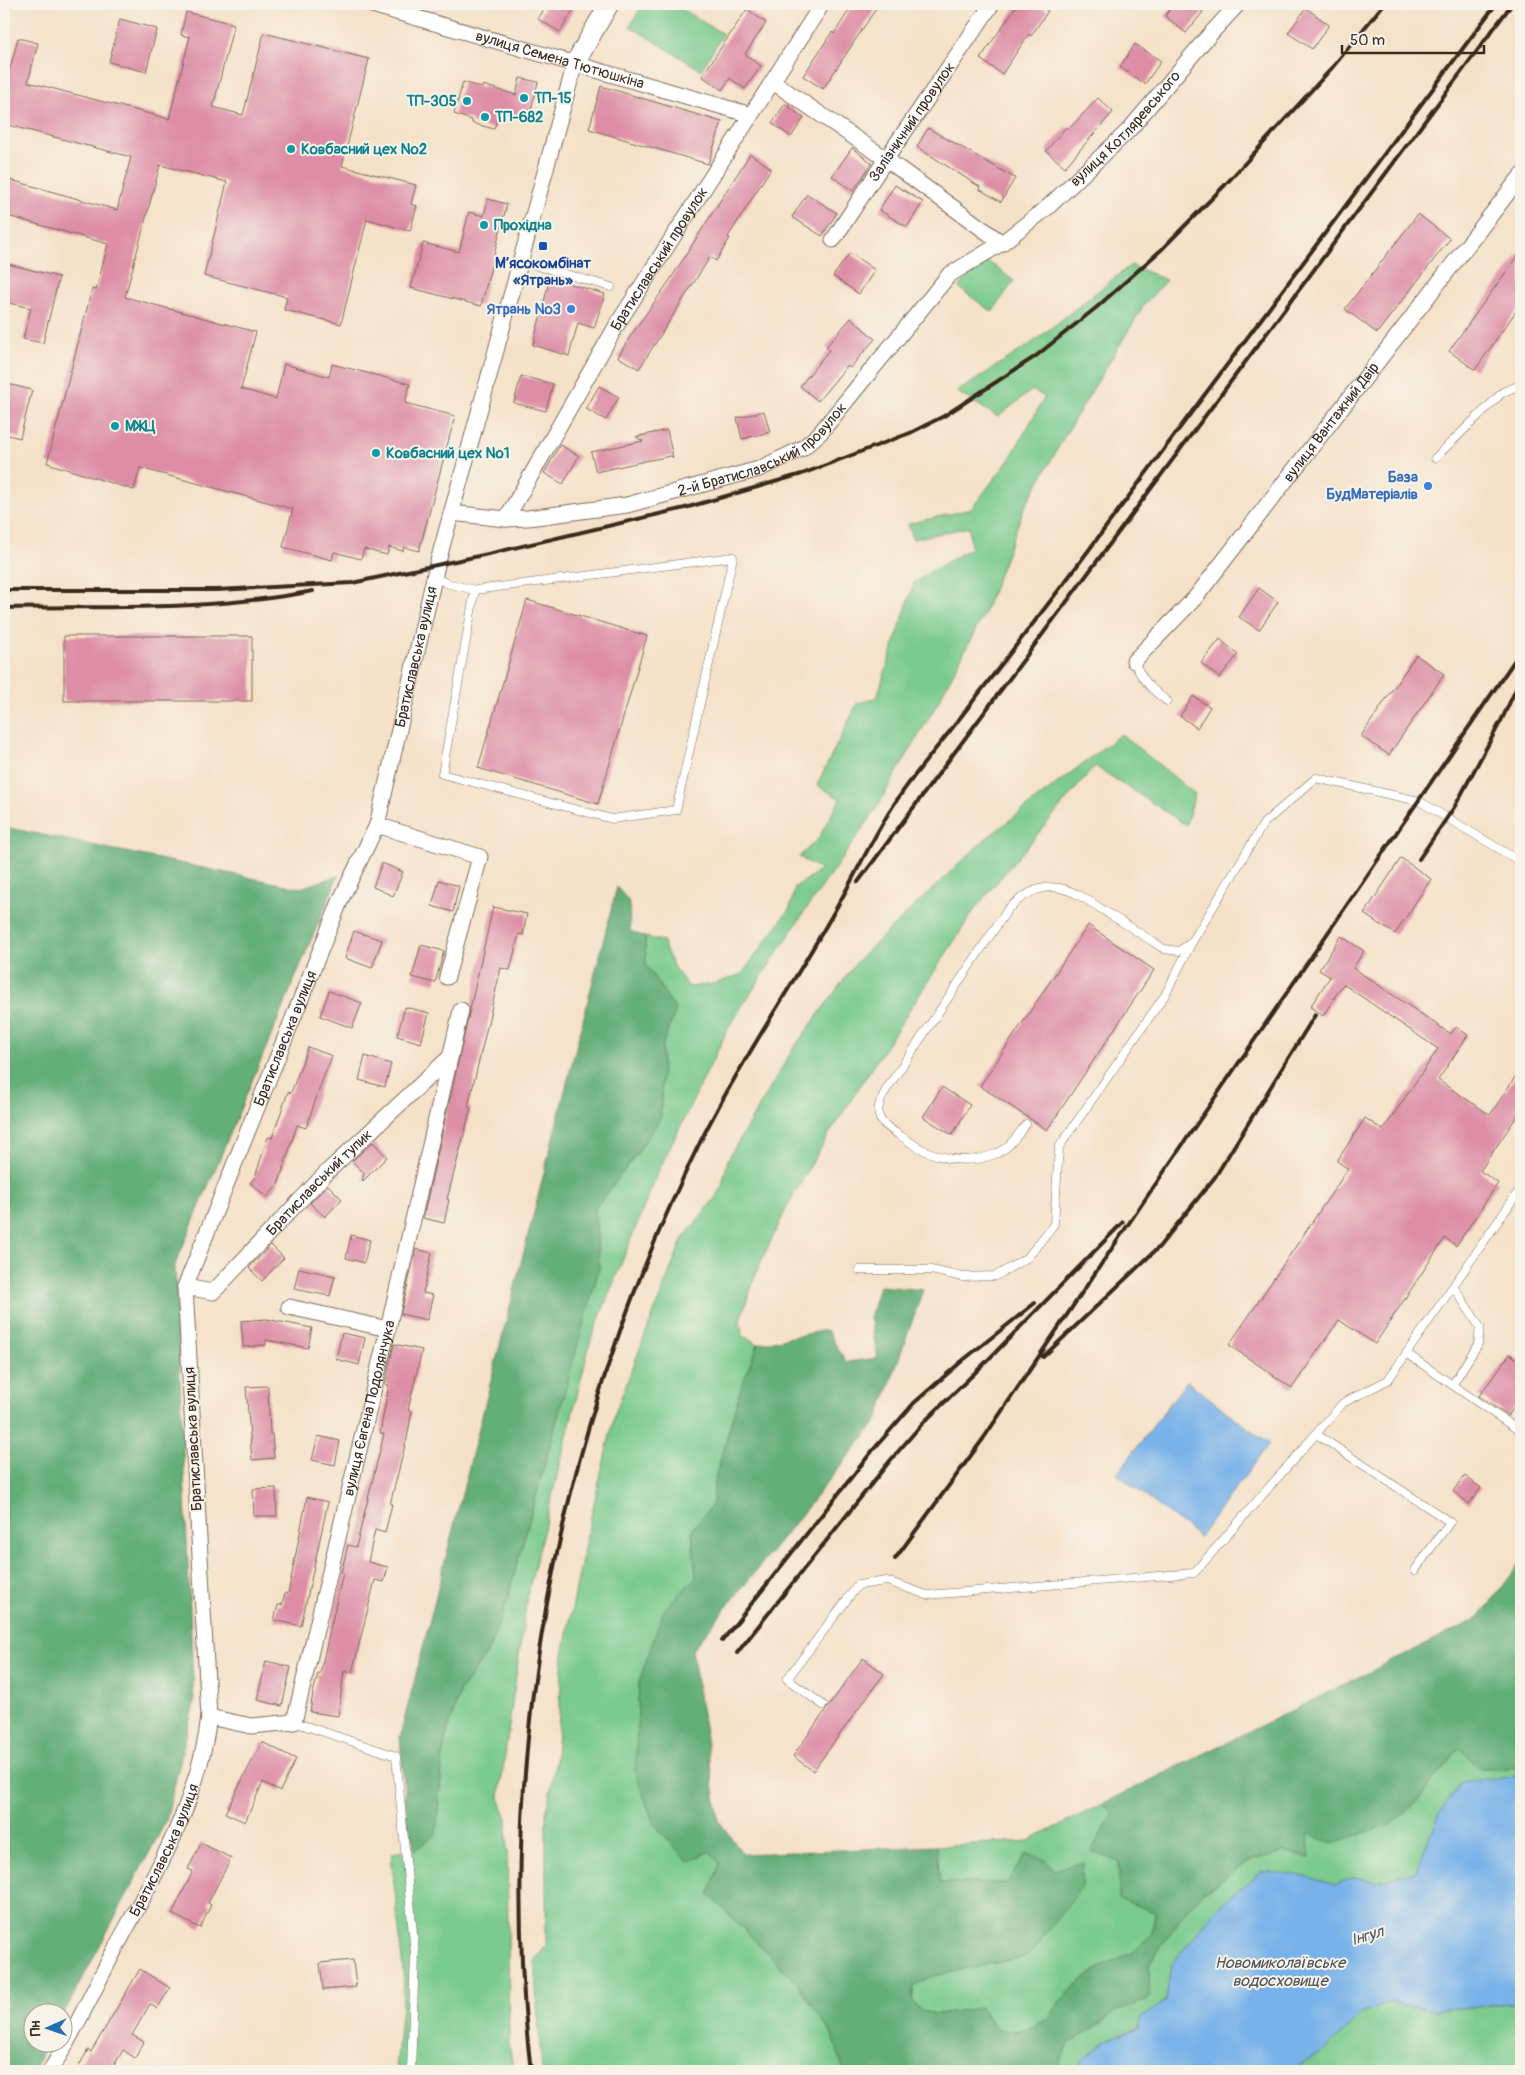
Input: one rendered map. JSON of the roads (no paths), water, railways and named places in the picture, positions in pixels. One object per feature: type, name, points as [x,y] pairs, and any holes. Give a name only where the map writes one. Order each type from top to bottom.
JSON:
[{"type":"street","name":"вулиця Семена Тютюшкіна","points":[[369,4],[751,115]]},
{"type":"street","name":"Братиславська вулиця","points":[[50,2071],[162,1862],[186,1808],[206,1745],[209,1717],[184,1287],[341,899],[377,825],[451,513],[575,63],[609,4]]},
{"type":"street","name":"Братиславський провулок","points":[[506,518],[618,323],[822,4]]},
{"type":"street","name":"Залізничний провулок","points":[[833,240],[992,4]]},
{"type":"street","name":"вулиця Котляревського","points":[[1002,243],[1048,207],[1129,130],[1204,41],[1238,4]]},
{"type":"street","points":[[772,82],[886,159],[1002,243]]},
{"type":"street","name":"вулиця Вантажний Двір","points":[[1134,661],[1195,598],[1521,176]]},
{"type":"street","name":"2-й Братиславський провулок","points":[[451,513],[528,518],[627,505],[759,469],[804,448],[820,433],[949,275],[1002,243]]},
{"type":"street","points":[[377,825],[480,857],[447,977]]},
{"type":"street","name":"вулиця Євгена Подолянчука","points":[[294,1722],[388,1329],[461,1010]]},
{"type":"street","name":"Братиславський тупик","points":[[184,1287],[213,1292],[327,1172],[450,1057]]},
{"type":"street","points":[[289,1307],[388,1329]]},
{"type":"street","points":[[209,1717],[251,1726],[294,1722]]},
{"type":"lane","points":[[521,261],[612,287]]},
{"type":"lane","points":[[1434,458],[1503,392],[1521,385]]},
{"type":"lane","points":[[435,577],[446,583],[475,590],[733,558],[676,810],[612,819],[442,774],[475,590]]},
{"type":"lane","points":[[1134,661],[1139,673],[1152,690],[1167,701]]},
{"type":"lane","points":[[859,1270],[931,1270],[962,1277],[996,1276],[1028,1257],[1054,1224],[1059,1147],[1166,995],[1192,942],[1264,823],[1316,778],[1418,800],[1521,862]]},
{"type":"lane","points":[[1026,1124],[1015,1139],[998,1153],[966,1161],[936,1156],[911,1144],[887,1126],[880,1118],[879,1107],[886,1090],[1008,909],[1023,894],[1052,887],[1076,892],[1164,949],[1179,951],[1192,942]]},
{"type":"lane","points":[[823,1705],[787,1679],[858,1585],[887,1581],[927,1594],[1194,1573],[1343,1402],[1388,1380],[1521,1188]]},
{"type":"lane","points":[[1453,1286],[1480,1327],[1478,1344],[1453,1384]]},
{"type":"lane","points":[[1406,1353],[1521,1432]]},
{"type":"lane","points":[[1316,1434],[1450,1522],[1416,1570]]},
{"type":"lane","points":[[294,1722],[396,1756],[415,1954],[411,2071]]},
{"type":"water","points":[[1187,1381],[1269,1444],[1199,1537],[1117,1474]]},
{"type":"water","name":"Новомиколаївське водосховище","points":[[1514,1776],[1521,1777],[1521,2002],[1436,2010],[1391,2003],[1363,2012],[1323,2052],[1289,2071],[1078,2071],[1082,2060],[1111,2038],[1139,2029],[1140,2019],[1166,2001],[1171,1965],[1218,1907],[1261,1871],[1306,1876],[1334,1885],[1352,1878],[1377,1882],[1415,1872],[1440,1813],[1461,1782]]},
{"type":"railway","points":[[4,590],[216,590],[352,583],[488,554],[685,508],[802,474],[910,433],[944,416],[1036,356],[1097,307],[1161,250],[1225,185],[1331,69],[1384,4]]},
{"type":"railway","points":[[531,2071],[522,1955],[521,1838],[530,1722],[546,1607],[571,1493],[603,1381],[643,1272],[689,1165],[721,1102],[812,950],[885,820],[913,777],[1076,567],[1496,4]]},
{"type":"railway","points":[[858,882],[1512,4]]},
{"type":"railway","points":[[4,608],[198,605],[237,602],[313,591]]},
{"type":"railway","points":[[895,1559],[983,1439],[1521,651]]},
{"type":"railway","points":[[1419,859],[1455,806],[1503,717],[1521,678]]},
{"type":"railway","points":[[1043,1357],[1159,1247],[1215,1177],[1315,1015]]},
{"type":"railway","points":[[737,1653],[889,1462],[922,1424],[986,1362],[1123,1222]]},
{"type":"railway","points":[[722,1641],[873,1450],[914,1403],[962,1361],[1035,1303]]},
{"type":"place","name":"ТП-15","points":[[524,98]]},
{"type":"place","name":"ТП-305","points":[[467,101]]},
{"type":"place","name":"ТП-682","points":[[485,117]]},
{"type":"place","name":"Ковбасний цех №2","points":[[291,149]]},
{"type":"place","name":"Прохідна","points":[[484,225]]},
{"type":"place","name":"М’ясокомбінат «Ятрань»","points":[[543,246]]},
{"type":"place","name":"Ятрань №3","points":[[571,309]]},
{"type":"place","name":"МЖЦ","points":[[115,426]]},
{"type":"place","name":"Ковбасний цех №1","points":[[376,453]]},
{"type":"place","name":"База БудМатеріалів","points":[[1428,486]]},
{"type":"water label","name":"Інгул","points":[[1367,1935]]}]
